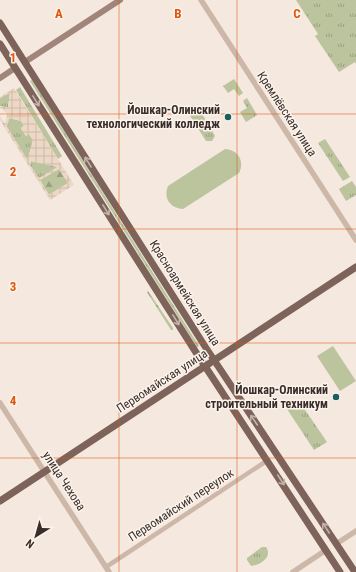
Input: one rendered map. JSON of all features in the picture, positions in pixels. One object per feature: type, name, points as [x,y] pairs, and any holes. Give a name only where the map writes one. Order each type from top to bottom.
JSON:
[{"type":"main road","points":[[0,78],[120,0]]},
{"type":"main road","name":"Красноармейская улица","points":[[0,24],[214,360],[355,572]]},
{"type":"main road","name":"Красноармейская улица","points":[[0,44],[205,366],[340,572]]},
{"type":"main road","name":"Первомайская улица","points":[[0,501],[356,268]]},
{"type":"main road","points":[[326,550],[336,544]]},
{"type":"street","name":"Кремлёвская улица","points":[[201,0],[356,240]]},
{"type":"street","name":"улица Чехова","points":[[0,403],[107,569]]},
{"type":"street","name":"Первомайский переулок","points":[[107,569],[268,460]]},
{"type":"street","points":[[336,544],[356,531]]},
{"type":"street","points":[[293,572],[326,550]]},
{"type":"green space","points":[[296,0],[356,0],[356,64],[355,62],[339,72],[315,36],[318,34]]},
{"type":"green space","points":[[234,79],[243,93],[239,96],[234,89],[228,93],[223,86]]},
{"type":"green space","points":[[32,80],[199,346],[197,347],[30,81]]},
{"type":"green space","points":[[20,87],[62,156],[58,159],[16,90]]},
{"type":"green space","points":[[10,92],[8,108],[0,106],[0,98]]},
{"type":"green space","points":[[247,98],[257,115],[246,122],[240,112],[247,108],[243,101]]},
{"type":"green space","points":[[192,105],[198,107],[215,136],[212,141],[206,141],[189,114],[189,108]]},
{"type":"green space","points":[[9,118],[21,121],[24,126],[21,128],[26,136],[29,134],[33,140],[28,159],[7,127]]},
{"type":"green space","points":[[325,139],[350,177],[343,181],[318,143]]},
{"type":"green space","points":[[225,149],[234,151],[241,160],[241,169],[239,173],[183,209],[174,207],[169,202],[166,195],[168,186]]},
{"type":"green space","points":[[31,161],[58,167],[39,179],[30,165]]},
{"type":"green space","points":[[59,169],[68,183],[49,195],[40,180]]},
{"type":"green space","points":[[352,181],[356,187],[356,195],[346,201],[339,189]]},
{"type":"green space","points":[[148,291],[173,330],[171,330],[147,292]]},
{"type":"green space","points":[[333,346],[356,381],[340,391],[317,356]]},
{"type":"green space","points":[[299,401],[327,442],[314,450],[287,409]]},
{"type":"green space","points":[[262,547],[266,547],[268,551],[267,557],[262,562],[251,566],[247,558]]},
{"type":"shaded area","points":[[14,88],[74,185],[50,200],[0,120],[0,116],[5,124],[7,114],[0,108],[0,106],[8,107],[10,93],[0,97]],"holes":[[[9,118],[21,121],[24,126],[21,128],[26,136],[29,134],[33,140],[28,158],[26,158],[7,127]],[[31,161],[57,167],[39,178],[30,165]],[[59,169],[68,183],[49,195],[40,180]]]},
{"type":"place","name":"Йошкар-Олинский технологический колледж","points":[[228,117]]},
{"type":"place","name":"Йошкар-Олинский строительный техникум","points":[[336,397]]}]
